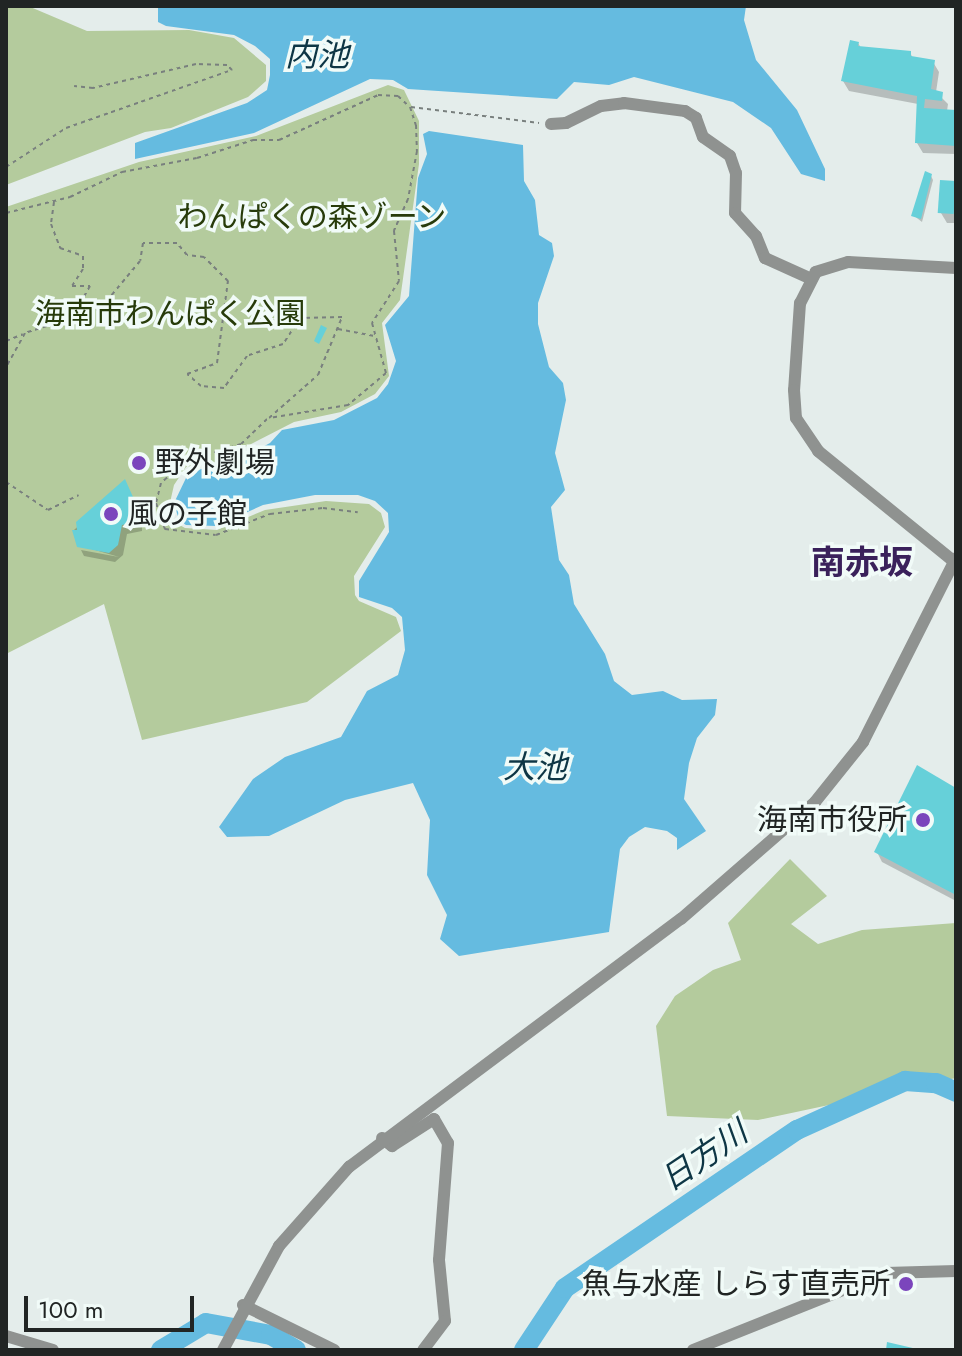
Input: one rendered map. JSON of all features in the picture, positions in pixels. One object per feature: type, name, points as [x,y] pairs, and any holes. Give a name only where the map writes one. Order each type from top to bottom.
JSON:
[{"type":"street","points":[[551,124],[566,123],[601,106],[624,103],[685,111],[696,118],[703,137],[730,156],[736,173],[735,213],[756,236],[765,258],[809,278],[848,262],[956,268]]},
{"type":"street","points":[[223,1350],[241,1309],[279,1246],[319,1196],[382,1138],[681,919],[815,802],[863,742],[956,561],[818,451],[801,426],[795,375],[800,303],[809,278]]},
{"type":"street","points":[[382,1138],[392,1146],[434,1119],[448,1143],[439,1260],[445,1321],[423,1350]]},
{"type":"street","points":[[693,1350],[875,1276],[914,1269],[956,1271]]},
{"type":"street","points":[[241,1309],[334,1350]]},
{"type":"street","points":[[6,1336],[53,1350]]},
{"type":"path","points":[[6,167],[66,128],[232,70],[227,65],[196,64],[93,88],[74,86]]},
{"type":"path","points":[[6,213],[54,200],[122,172],[197,158],[253,140],[279,140],[361,99],[398,96],[410,107],[551,124]]},
{"type":"path","points":[[269,418],[348,405],[386,373],[372,323],[399,281],[394,231],[405,212],[417,151],[410,107]]},
{"type":"path","points":[[54,200],[51,224],[60,248],[83,256],[83,269],[72,286],[90,286],[72,317]]},
{"type":"path","points":[[6,341],[100,309],[122,288],[140,261],[143,243],[177,243],[187,255],[204,257],[228,281],[217,363],[187,374],[201,386],[224,388],[247,356],[283,344],[300,318],[342,317],[318,375],[241,444],[185,462],[161,483],[156,503],[165,529],[216,535],[270,514],[323,508],[358,512]]},
{"type":"path","points":[[337,329],[359,338],[375,336]]},
{"type":"path","points":[[6,367],[25,333]]},
{"type":"path","points":[[6,482],[48,510],[79,495]]},
{"type":"green space","points":[[6,6],[28,6],[87,31],[189,30],[234,38],[266,65],[266,81],[248,97],[171,128],[145,132],[6,185]]},
{"type":"green space","name":"海南市わんぱく公園","points":[[388,85],[404,90],[419,121],[419,164],[400,300],[382,323],[389,376],[375,394],[341,412],[294,422],[214,463],[186,467],[174,485],[169,507],[176,523],[185,528],[217,530],[265,510],[326,501],[369,504],[381,513],[385,527],[354,576],[355,595],[359,601],[396,617],[401,631],[307,702],[142,740],[104,604],[6,654],[6,207],[139,162],[256,136]]},
{"type":"green space","points":[[790,859],[827,896],[791,924],[818,944],[862,930],[956,923],[956,1078],[758,1120],[667,1116],[656,1026],[675,996],[713,970],[741,960],[728,923]]},
{"type":"water","name":"内池","points":[[158,6],[746,6],[744,20],[756,60],[797,110],[825,169],[825,181],[801,174],[771,128],[733,102],[634,77],[609,85],[574,82],[557,99],[408,89],[393,80],[370,79],[254,133],[135,159],[135,143],[247,103],[267,90],[270,75],[270,59],[255,46],[234,35],[166,26],[158,22]]},
{"type":"water","name":"大池","points":[[429,131],[523,145],[524,181],[535,200],[539,235],[552,243],[554,256],[538,303],[538,324],[549,367],[563,383],[566,400],[555,453],[565,490],[551,507],[559,560],[569,575],[574,604],[605,654],[614,681],[632,695],[663,691],[682,700],[717,699],[715,715],[697,738],[689,763],[684,799],[706,831],[677,850],[677,838],[667,831],[645,827],[629,837],[620,849],[609,932],[459,956],[440,939],[447,915],[427,875],[430,820],[413,783],[345,800],[269,836],[227,837],[219,827],[253,779],[285,757],[341,737],[367,691],[398,675],[405,650],[402,617],[392,608],[359,597],[359,581],[389,532],[388,513],[375,501],[358,495],[315,495],[263,505],[216,526],[186,525],[179,520],[174,503],[186,478],[201,469],[232,463],[270,443],[282,430],[334,420],[377,398],[388,384],[396,361],[385,325],[409,296],[418,178],[427,154],[423,134]]},
{"type":"building","points":[[850,40],[859,42],[858,46],[911,51],[911,56],[935,60],[931,89],[943,92],[942,101],[925,99],[924,108],[956,110],[956,146],[915,143],[917,96],[841,81]]},
{"type":"building","points":[[925,171],[932,174],[921,219],[911,216]]},
{"type":"building","points":[[940,180],[956,181],[954,214],[938,213]]},
{"type":"building","points":[[321,325],[327,328],[319,344],[314,341]]},
{"type":"building","name":"風の子館","points":[[125,479],[137,506],[137,522],[122,525],[118,545],[109,553],[77,547],[72,530],[77,530],[76,522]]},
{"type":"building","name":"海南市役所","points":[[917,765],[956,788],[956,895],[874,852]]},
{"type":"building","points":[[887,1342],[917,1349],[917,1350],[886,1350]]},
{"type":"waterway","name":"日方川","points":[[524,1350],[565,1288],[797,1130],[905,1081],[936,1083],[956,1092]]},
{"type":"waterway","name":"日方川","points":[[161,1350],[206,1323],[271,1335],[296,1350]]},
{"type":"place","name":"野外劇場","points":[[139,463]]},
{"type":"place","name":"風の子館","points":[[111,514]]},
{"type":"place","name":"海南市役所","points":[[923,820]]},
{"type":"place","name":"魚与水産 しらす直売所","points":[[906,1284]]},
{"type":"district","name":"南赤坂","points":[[862,563]]},
{"type":"park label","name":"わんぱくの森ゾーン","points":[[312,217]]}]
